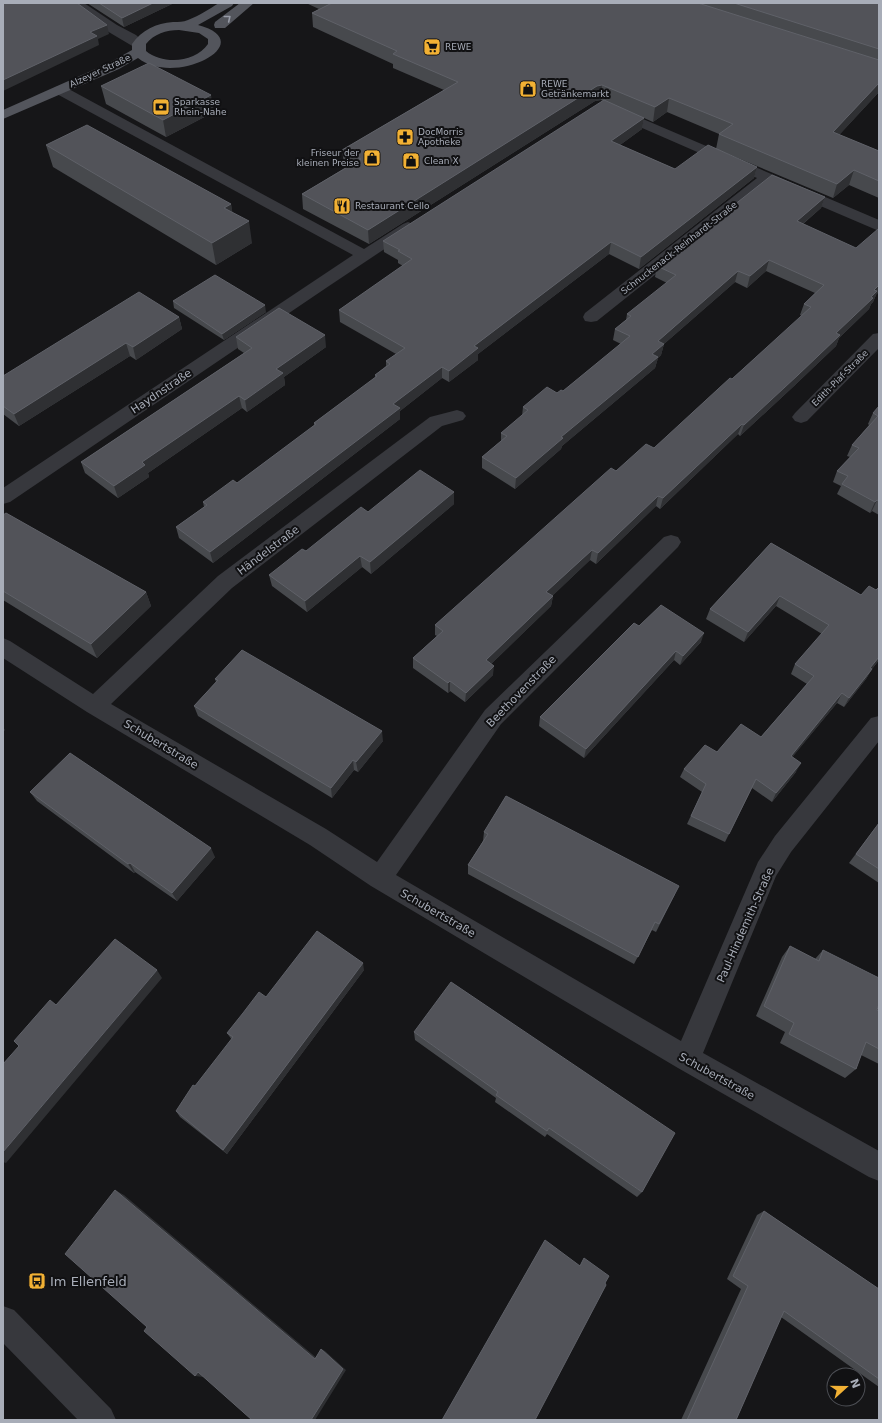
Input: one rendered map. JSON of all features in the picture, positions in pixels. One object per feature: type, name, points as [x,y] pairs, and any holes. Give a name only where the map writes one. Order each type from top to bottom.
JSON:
[{"type":"main road","points":[[156,30],[182,26],[199,19],[228,3]]},
{"type":"main road","points":[[213,36],[222,23],[248,3]]},
{"type":"main road","points":[[139,48],[147,59],[161,63],[180,63],[206,55],[214,45],[215,41],[213,36],[204,30],[182,26]]},
{"type":"main road","name":"Alzeyer Straße","points":[[3,115],[120,64],[139,48],[145,36],[156,30]]},
{"type":"main road","name":"Alzeyer Straße","points":[[60,90],[92,84],[161,63]]},
{"type":"street","points":[[76,3],[112,28],[131,38],[139,48]]},
{"type":"street","points":[[91,12],[141,28],[156,30]]},
{"type":"street","points":[[60,90],[364,255]]},
{"type":"street","points":[[601,104],[879,226]]},
{"type":"street","name":"Schnuckenack-Reinhardt-Straße","points":[[591,317],[767,178]]},
{"type":"street","name":"Haydnstraße","points":[[3,497],[320,284],[421,220]]},
{"type":"street","name":"Edith-Piaf-Straße","points":[[801,417],[879,338]]},
{"type":"street","name":"Händelstraße","points":[[95,706],[225,582],[436,421],[457,416]]},
{"type":"street","name":"Beethovenstraße","points":[[380,878],[493,717],[671,542]]},
{"type":"street","name":"Schubertstraße","points":[[3,648],[95,706],[318,837],[380,878],[687,1059],[879,1167]]},
{"type":"street","name":"Paul-Hindemith-Straße","points":[[687,1059],[767,870],[784,844],[879,725]]},
{"type":"street","points":[[3,1321],[100,1420]]},
{"type":"building","points":[[3,3],[77,3],[107,25],[90,32],[97,36],[3,80]]},
{"type":"building","points":[[99,3],[153,3],[122,18]]},
{"type":"building","points":[[332,3],[698,3],[879,60],[879,83],[833,132],[879,151],[879,181],[854,170],[837,184],[719,134],[733,124],[669,98],[655,107],[602,85],[597,86],[368,230],[302,194],[361,159],[342,150],[458,82],[393,54],[397,51],[312,13]]},
{"type":"building","points":[[734,3],[879,3],[879,49]]},
{"type":"building","points":[[149,63],[211,95],[163,120],[101,86]]},
{"type":"building","points":[[604,100],[644,118],[611,141],[675,169],[708,145],[757,167],[641,257],[611,242],[474,346],[478,348],[449,371],[442,367],[393,404],[400,408],[210,552],[176,527],[207,505],[203,502],[233,480],[237,483],[316,424],[314,423],[377,376],[375,375],[390,364],[386,361],[405,348],[339,310],[412,259],[398,251],[400,250],[383,241]]},
{"type":"building","points":[[87,125],[231,204],[224,208],[249,221],[212,243],[46,145]]},
{"type":"building","points":[[772,175],[825,197],[797,221],[856,248],[879,229],[879,285],[874,290],[877,291],[871,297],[873,298],[836,333],[840,335],[798,375],[744,425],[742,424],[663,498],[658,496],[598,553],[592,550],[546,592],[553,596],[486,660],[494,666],[466,693],[450,681],[448,683],[413,658],[443,631],[435,625],[611,468],[616,471],[646,444],[654,448],[730,378],[732,379],[811,307],[804,304],[824,285],[769,260],[750,276],[738,271],[658,341],[664,344],[652,354],[658,357],[561,437],[563,438],[516,478],[482,457],[507,436],[501,433],[528,410],[523,407],[547,387],[557,393],[561,390],[563,391],[630,336],[615,329],[631,316],[627,314],[676,275],[657,266]]},
{"type":"building","points":[[215,275],[265,305],[222,334],[173,301]]},
{"type":"building","points":[[139,292],[179,317],[133,347],[126,343],[14,414],[3,406],[3,376]]},
{"type":"building","points":[[279,308],[325,335],[276,369],[283,373],[245,400],[239,396],[142,462],[145,465],[114,486],[81,462],[252,348],[236,337]]},
{"type":"building","points":[[879,406],[879,501],[877,500],[875,502],[842,484],[848,476],[837,471],[859,448],[852,445],[878,416],[873,413]]},
{"type":"building","points":[[420,470],[454,492],[370,562],[360,556],[305,601],[269,575],[302,549],[306,551],[361,507],[368,512]]},
{"type":"building","points":[[6,513],[146,592],[91,644],[3,591],[3,515]]},
{"type":"building","points":[[771,543],[861,595],[869,586],[876,590],[879,587],[879,657],[870,668],[872,669],[849,698],[842,693],[791,756],[801,763],[776,793],[756,779],[729,834],[691,816],[706,784],[684,769],[705,745],[717,752],[741,724],[761,737],[814,676],[795,664],[829,625],[780,596],[748,632],[710,609]]},
{"type":"building","points":[[661,605],[704,633],[683,656],[676,651],[586,749],[540,717],[634,623],[639,626]]},
{"type":"building","points":[[242,650],[382,731],[356,762],[353,760],[331,788],[194,706],[218,680],[215,679]]},
{"type":"building","points":[[70,753],[211,848],[172,893],[130,863],[128,864],[30,792]]},
{"type":"building","points":[[506,796],[679,886],[659,924],[655,922],[638,957],[468,865],[488,834],[484,832]]},
{"type":"building","points":[[879,823],[879,869],[856,854]]},
{"type":"building","points":[[317,931],[363,963],[223,1150],[176,1111],[193,1085],[195,1086],[233,1037],[227,1033],[259,992],[266,997]]},
{"type":"building","points":[[115,939],[157,970],[3,1152],[3,1064],[19,1046],[14,1041],[50,1000],[56,1005]]},
{"type":"building","points":[[790,946],[819,961],[823,950],[879,978],[879,1004],[877,1010],[879,1011],[879,1049],[866,1042],[856,1069],[789,1034],[794,1023],[764,1006]]},
{"type":"building","points":[[451,982],[675,1133],[642,1192],[549,1128],[547,1131],[496,1095],[498,1092],[414,1032]]},
{"type":"building","points":[[115,1190],[315,1359],[321,1349],[343,1369],[311,1420],[252,1420],[198,1372],[195,1376],[144,1331],[147,1327],[65,1254]]},
{"type":"building","points":[[764,1211],[879,1289],[879,1379],[866,1370],[866,1367],[862,1367],[784,1311],[736,1420],[687,1420],[748,1286],[733,1276]]},
{"type":"building","points":[[545,1240],[580,1266],[584,1258],[609,1276],[605,1283],[606,1285],[535,1420],[442,1420]]},
{"type":"place","name":"REWE","points":[[432,47]]},
{"type":"place","name":"REWE Getränkemarkt","points":[[528,89]]},
{"type":"place","name":"Sparkasse Rhein-Nahe","points":[[161,107]]},
{"type":"place","name":"DocMorris Apotheke","points":[[405,137]]},
{"type":"place","name":"Friseur der kleinen Preise","points":[[372,158]]},
{"type":"place","name":"Clean X","points":[[411,161]]},
{"type":"place","name":"Restaurant Cello","points":[[342,206]]},
{"type":"place","name":"Im Ellenfeld","points":[[37,1281]]}]
